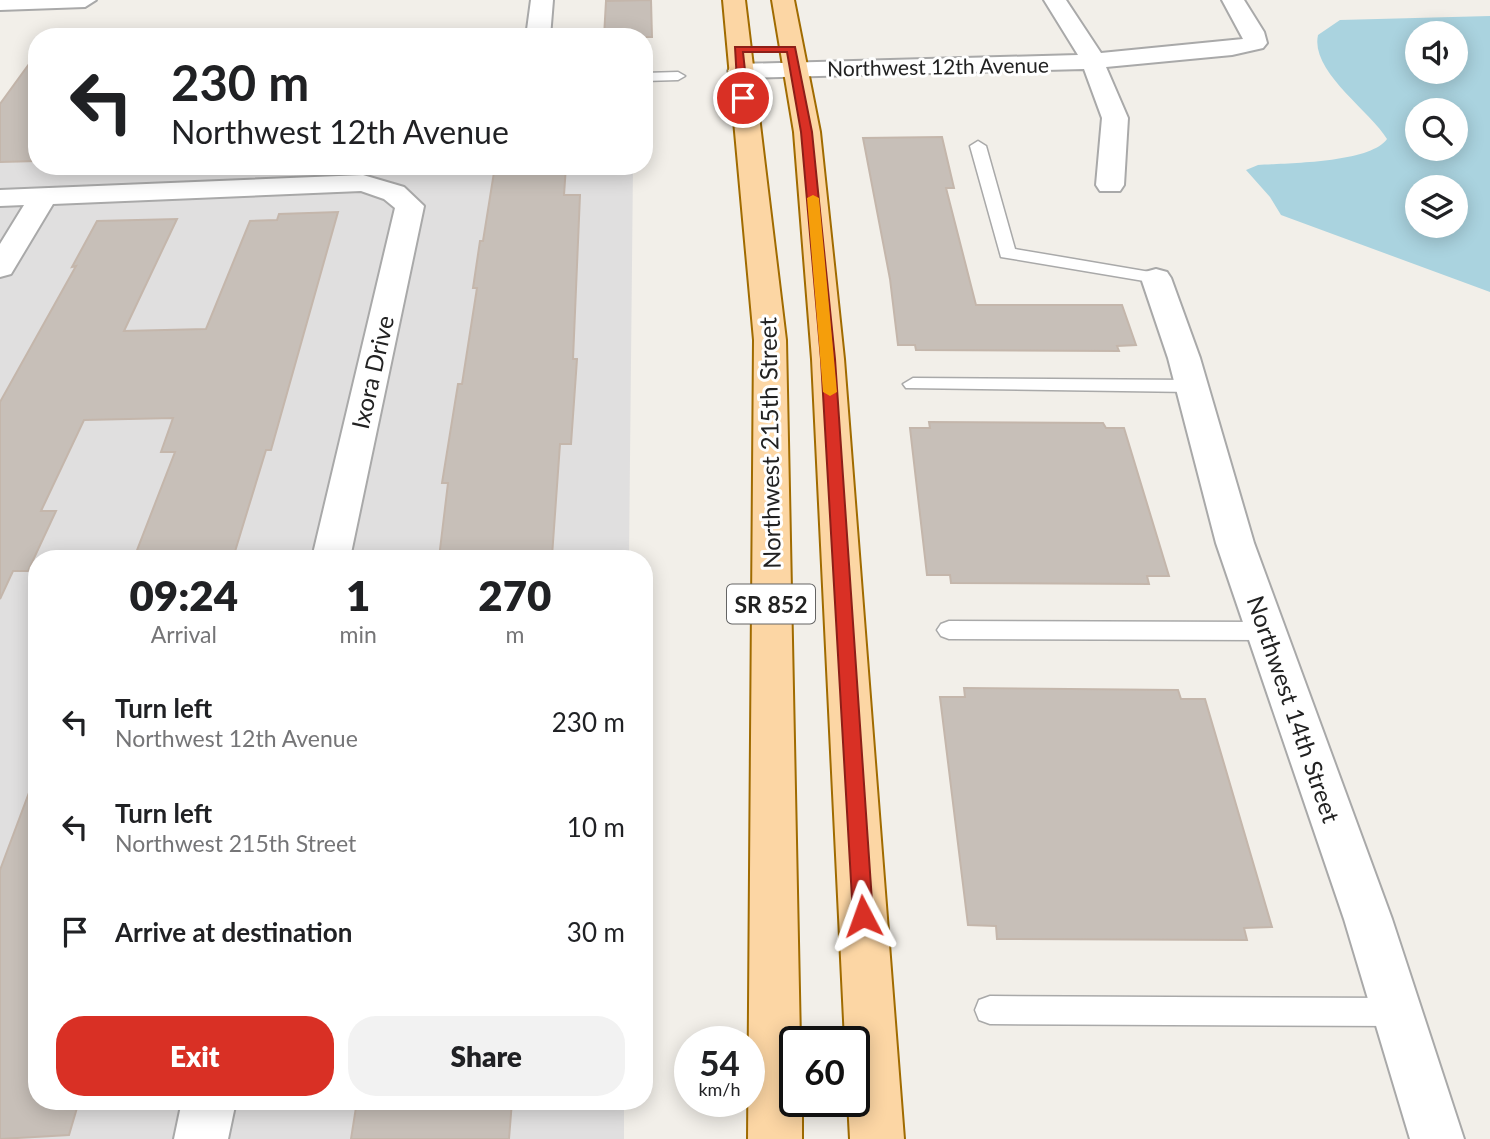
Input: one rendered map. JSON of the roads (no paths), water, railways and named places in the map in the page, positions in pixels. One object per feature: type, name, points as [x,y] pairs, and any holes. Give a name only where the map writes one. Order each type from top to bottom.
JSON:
[{"type":"main road","name":"Northwest 215th Street","points":[[733,0],[770,340],[775,1139]]},
{"type":"main road","name":"SR 852","points":[[783,0],[807,132],[828,359],[877,1139]]},
{"type":"street","points":[[0,3],[85,0]]},
{"type":"street","points":[[539,28],[542,0]]},
{"type":"street","points":[[1055,0],[1089,53],[1115,118],[1110,185]]},
{"type":"street","name":"Northwest 12th Avenue","points":[[739,60],[1089,53],[1131,55],[1246,46],[1255,43],[1253,32],[1233,0]]},
{"type":"street","name":"Ixora Drive","points":[[44,196],[363,183],[394,193],[410,206],[333,550]]},
{"type":"street","points":[[0,198],[44,196]]},
{"type":"street","points":[[0,268],[44,196]]},
{"type":"street","name":"Northwest 14th Street","points":[[1156,278],[1192,386],[1235,543],[1368,919],[1437,1139]]},
{"type":"street","points":[[201,1139],[207,1110]]},
{"type":"lane","points":[[653,77],[678,76]]},
{"type":"lane","points":[[978,146],[1007,253],[1156,278]]},
{"type":"lane","points":[[913,384],[1192,386]]},
{"type":"lane","points":[[949,630],[1266,631]]},
{"type":"lane","points":[[990,1010],[1397,1012]]},
{"type":"water","points":[[1490,16],[1490,292],[1281,215],[1270,197],[1246,170],[1258,165],[1347,157],[1378,147],[1387,139],[1332,76],[1318,49],[1318,35],[1340,20]]}]
